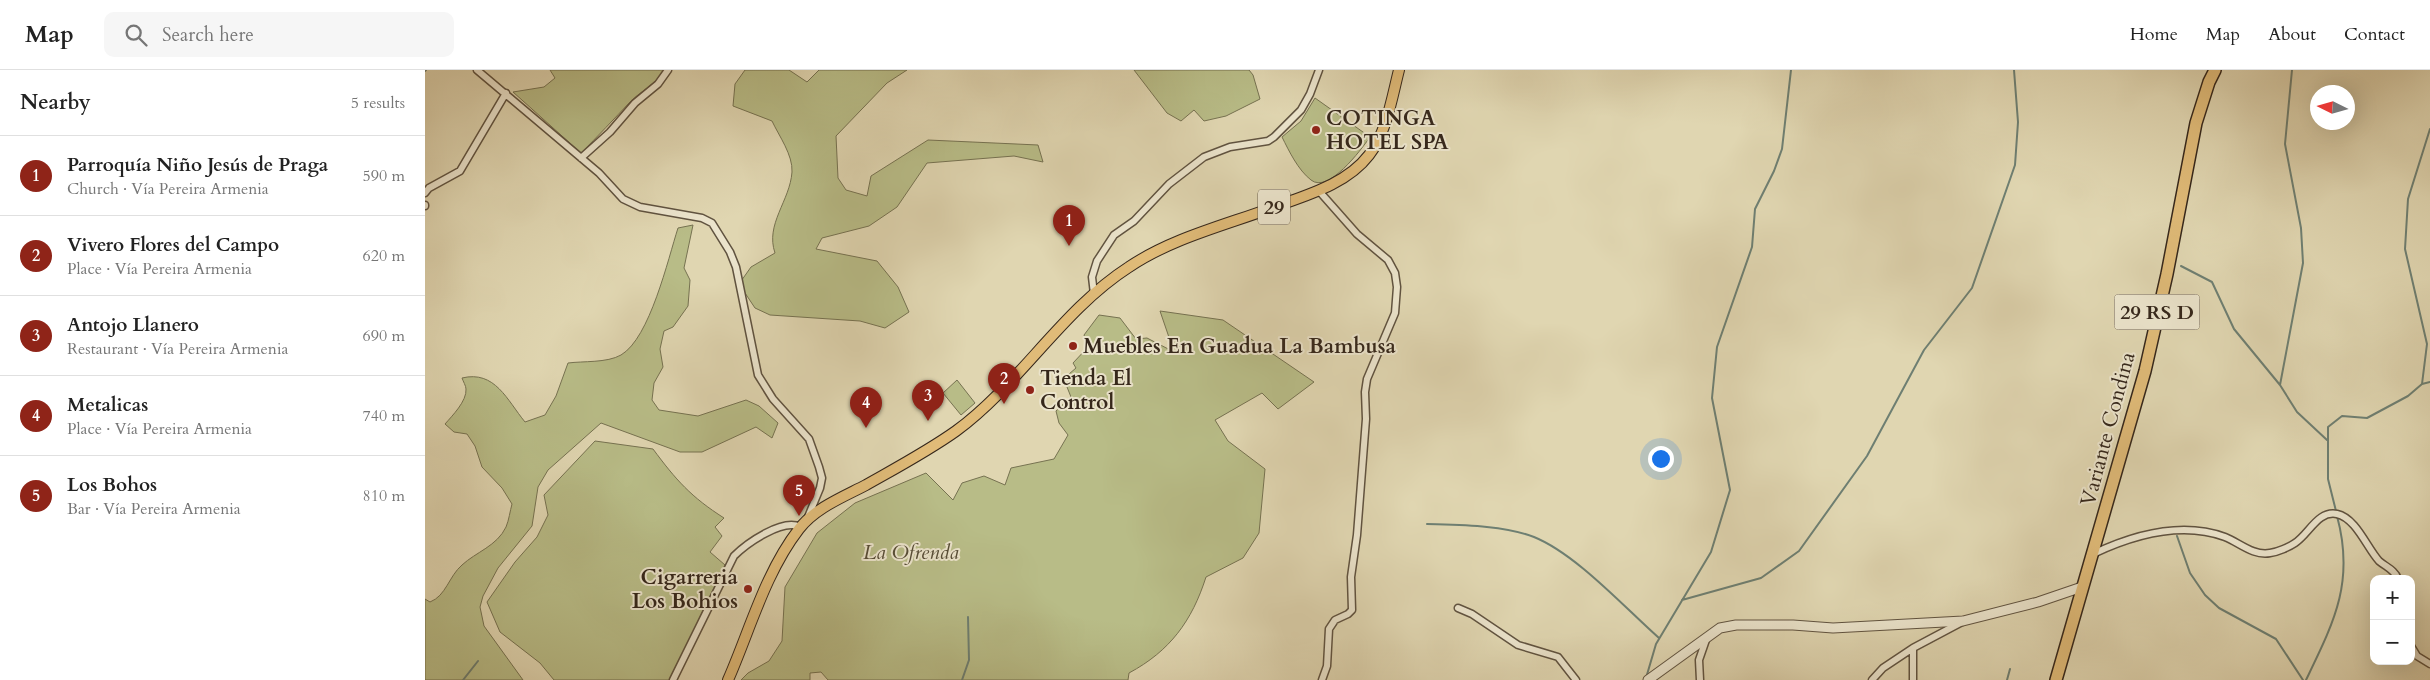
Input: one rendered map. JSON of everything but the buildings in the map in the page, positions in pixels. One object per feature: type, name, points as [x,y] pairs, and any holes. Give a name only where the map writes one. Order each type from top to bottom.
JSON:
[{"type":"highway","name":"Variante Condina","points":[[2056,680],[2145,370],[2167,274],[2196,123],[2209,82],[2215,70]]},
{"type":"main road","name":"29","points":[[728,680],[772,575],[786,547],[803,524],[827,506],[937,444],[967,423],[1095,294],[1129,267],[1163,248],[1319,191],[1356,168],[1370,154],[1382,128],[1399,70]]},
{"type":"street","points":[[477,70],[599,173],[623,200],[640,207],[702,218],[712,223],[730,252],[736,267],[758,375],[773,399],[809,439],[819,466],[822,478],[820,488],[803,524],[789,524],[772,530],[745,545],[734,556],[673,680]]},
{"type":"street","points":[[581,158],[610,132],[635,103],[658,84],[668,70]]},
{"type":"street","points":[[1095,294],[1092,277],[1097,261],[1114,235],[1134,221],[1169,184],[1204,157],[1230,147],[1268,141],[1274,137],[1301,110],[1310,94],[1319,70]]},
{"type":"street","points":[[425,193],[429,188],[460,171],[506,93]]},
{"type":"street","points":[[1319,191],[1357,234],[1388,260],[1395,274],[1398,298],[1395,312],[1367,379],[1365,392],[1366,419],[1357,535],[1351,577],[1353,610],[1335,620],[1329,628],[1327,666],[1321,680]]},
{"type":"street","points":[[2093,554],[2126,540],[2184,529],[2220,536],[2255,552],[2272,553],[2296,542],[2322,516],[2331,513],[2340,514],[2351,523],[2378,560],[2396,575]]},
{"type":"street","points":[[1648,680],[1720,628],[1736,625],[1793,625],[1833,628],[1963,621],[2038,602],[2082,587]]},
{"type":"street","points":[[1458,608],[1472,614],[1518,645],[1558,657],[1576,680]]},
{"type":"street","points":[[1872,680],[1883,668],[1913,648],[1963,621]]},
{"type":"street","points":[[1700,680],[1699,660],[1707,636]]},
{"type":"street","points":[[1913,648],[1913,680]]},
{"type":"street","points":[[2415,653],[2430,664]]},
{"type":"green space","points":[[550,70],[664,70],[581,153],[513,92],[544,87],[555,78]]},
{"type":"green space","points":[[745,70],[789,70],[807,82],[819,70],[907,70],[887,83],[836,136],[838,178],[846,190],[867,196],[871,176],[928,140],[1038,145],[1043,162],[1014,156],[927,163],[897,207],[869,226],[822,238],[816,249],[877,261],[898,287],[909,312],[885,328],[860,321],[770,315],[755,308],[739,284],[751,267],[775,253],[773,232],[790,183],[792,166],[788,152],[772,121],[733,106],[735,84]]},
{"type":"green space","points":[[1134,70],[1249,70],[1253,75],[1260,99],[1226,116],[1204,121],[1194,110],[1181,121],[1167,113]]},
{"type":"green space","points":[[1315,98],[1370,137],[1343,169],[1335,176],[1318,183],[1311,180],[1302,171],[1282,137],[1301,121]]},
{"type":"green space","points":[[693,225],[684,268],[690,280],[688,306],[673,327],[664,331],[660,349],[663,367],[654,383],[652,400],[659,410],[698,416],[746,400],[759,406],[778,423],[772,438],[756,427],[702,452],[680,452],[601,423],[548,470],[538,487],[532,526],[498,568],[483,596],[480,607],[484,626],[523,680],[425,680],[425,599],[430,602],[440,595],[462,565],[492,544],[502,534],[508,521],[512,504],[502,488],[482,467],[475,446],[467,434],[454,432],[445,424],[459,408],[466,394],[462,378],[483,378],[492,383],[506,396],[525,422],[545,415],[556,396],[568,363],[615,358],[631,346],[641,332],[657,297],[678,228]]},
{"type":"green space","name":"La Ofrenda","points":[[1160,311],[1223,320],[1314,382],[1278,409],[1262,393],[1215,420],[1228,441],[1265,469],[1259,533],[1243,558],[1206,577],[1194,607],[1168,645],[1129,673],[1128,680],[828,680],[821,672],[810,673],[810,680],[741,680],[748,673],[769,661],[782,641],[785,587],[817,533],[855,503],[926,473],[953,500],[962,483],[984,476],[1005,485],[1011,468],[1054,459],[1068,435],[1059,423],[1056,411],[1071,397],[1065,382],[1062,380],[1076,368],[1073,363],[1088,347],[1084,335],[1099,315],[1120,318],[1136,339],[1147,338],[1174,352]]},
{"type":"green space","points":[[957,380],[975,403],[961,415],[943,393]]},
{"type":"green space","points":[[595,441],[653,449],[685,487],[702,503],[724,518],[715,527],[722,536],[710,552],[725,565],[670,680],[554,680],[540,663],[500,632],[487,602],[515,562],[537,537],[548,515],[544,495]]},
{"type":"waterway","points":[[1646,678],[1656,644],[1711,552],[1730,490],[1712,398],[1717,347],[1752,247],[1755,209],[1774,171],[1782,149],[1791,70]]},
{"type":"waterway","points":[[1682,600],[1761,578],[1799,551],[1867,456],[1924,350],[1972,288],[2015,165],[2018,122],[2014,70]]},
{"type":"waterway","points":[[2280,385],[2303,263],[2301,228],[2285,144],[2292,70]]},
{"type":"waterway","points":[[2422,384],[2427,344],[2405,249],[2408,199],[2430,129]]},
{"type":"waterway","points":[[2181,266],[2212,282],[2234,329],[2280,385],[2297,412],[2327,440]]},
{"type":"waterway","points":[[2336,511],[2328,479],[2328,427],[2342,416],[2367,418],[2408,396],[2422,384],[2430,382]]},
{"type":"waterway","points":[[2306,680],[2333,620],[2339,601],[2344,561],[2337,516]]},
{"type":"waterway","points":[[1427,524],[1495,528],[1534,537],[1550,545],[1583,568],[1659,638]]},
{"type":"waterway","points":[[2177,536],[2190,573],[2205,595],[2219,608],[2276,639],[2303,680]]},
{"type":"waterway","points":[[962,680],[969,660],[968,617]]},
{"type":"waterway","points":[[463,680],[478,661]]},
{"type":"waterway","points":[[2007,680],[2010,669]]},
{"type":"place","name":"COTINGA HOTEL SPA","points":[[1316,130]]},
{"type":"place","name":"Parroquía Niño Jesús de Praga","points":[[1069,246]]},
{"type":"place","name":"Muebles En Guadua La Bambusa","points":[[1073,346]]},
{"type":"place","name":"Tienda El Control","points":[[1030,390]]},
{"type":"place","name":"Vivero Flores del Campo","points":[[1004,404]]},
{"type":"place","name":"Antojo Llanero","points":[[928,421]]},
{"type":"place","name":"Metalicas","points":[[866,428]]},
{"type":"place","name":"Los Bohos","points":[[799,516]]},
{"type":"place","name":"Cigarreria Los Bohios","points":[[748,589]]}]
